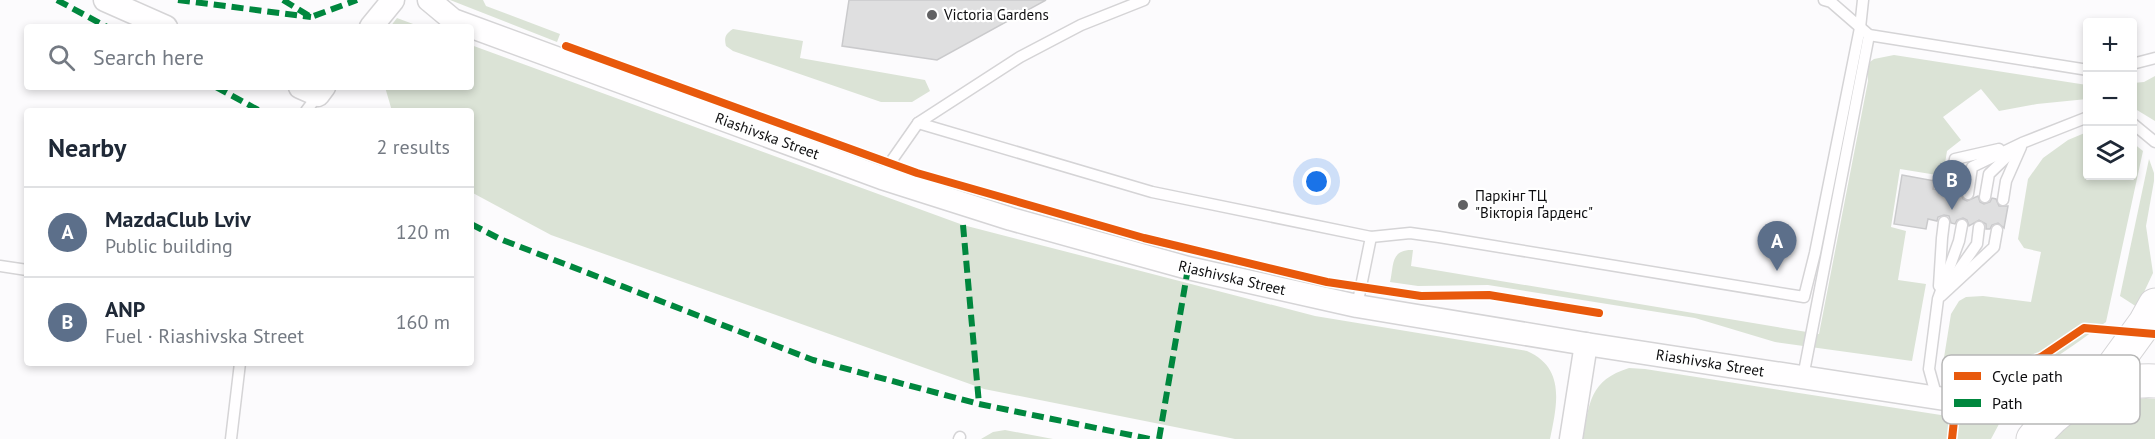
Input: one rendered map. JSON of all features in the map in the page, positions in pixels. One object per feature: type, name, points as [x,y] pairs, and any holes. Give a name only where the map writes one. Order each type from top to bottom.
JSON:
[{"type":"main road","points":[[2118,355],[2145,323],[2155,305]]},
{"type":"main road","points":[[2140,382],[2155,381]]},
{"type":"main road","points":[[2033,439],[2045,424]]},
{"type":"street","points":[[105,0],[159,24]]},
{"type":"street","points":[[373,24],[393,0]]},
{"type":"street","name":"Riashivska Street","points":[[429,0],[453,20],[464,24]]},
{"type":"street","name":"Riashivska Street","points":[[474,28],[882,178],[1011,219],[1188,268],[1357,306],[1942,399]]},
{"type":"street","points":[[1571,439],[1586,344]]},
{"type":"lane","points":[[882,178],[890,162],[918,123],[1020,57],[1081,25],[1144,0]]},
{"type":"lane","points":[[1824,0],[1831,2],[1869,35],[2083,69]]},
{"type":"lane","points":[[1804,297],[1815,253],[1860,28],[1863,0]]},
{"type":"lane","points":[[1803,377],[1869,35]]},
{"type":"lane","points":[[2137,63],[2155,58]]},
{"type":"lane","points":[[1968,194],[1972,166],[2083,119]]},
{"type":"lane","points":[[918,123],[1152,192],[1371,237],[1410,233],[1439,237],[1818,299]]},
{"type":"lane","points":[[2136,126],[2155,142]]},
{"type":"lane","points":[[1950,191],[1955,159],[2022,143]]},
{"type":"lane","points":[[1985,197],[1989,174],[2022,143]]},
{"type":"lane","points":[[2002,200],[2006,181],[2022,143]]},
{"type":"lane","points":[[1937,398],[1929,369],[1938,299],[1944,222]]},
{"type":"lane","points":[[1938,299],[1959,242],[1962,225]]},
{"type":"lane","points":[[1938,299],[1977,244],[1980,227]]},
{"type":"lane","points":[[1938,299],[1994,247],[1997,230]]},
{"type":"lane","points":[[1357,306],[1371,237]]},
{"type":"lane","points":[[0,266],[24,270]]},
{"type":"lane","points":[[231,439],[240,366]]},
{"type":"shaded area","points":[[450,0],[483,0],[486,6],[560,34],[557,42]]},
{"type":"shaded area","points":[[397,18],[413,24],[392,24]]},
{"type":"shaded area","points":[[733,29],[803,41],[800,58],[925,80],[930,91],[912,102],[881,102],[733,51],[726,46],[725,41],[727,34]]},
{"type":"shaded area","points":[[474,46],[963,225],[1315,316],[1527,351],[1548,367],[1553,377],[1556,401],[1550,439],[1235,439],[984,389],[551,235],[474,194],[474,108],[391,108],[386,90],[474,90]]},
{"type":"shaded area","points":[[1894,55],[2083,84],[2083,99],[1999,111],[1981,89],[1943,117],[1961,140],[1947,151],[1943,176],[1900,169],[1891,227],[1906,231],[1898,280],[1926,284],[1912,361],[1775,342],[1695,318],[1488,285],[1418,286],[1390,282],[1397,255],[1406,250],[1413,250],[1411,266],[1819,334],[1868,81],[1867,64],[1874,59]]},
{"type":"shaded area","points":[[2155,76],[2155,121],[2137,110],[2137,83],[2144,82]]},
{"type":"shaded area","points":[[2083,134],[2083,180],[2137,180],[2106,322],[2058,355],[1944,355],[1951,314],[1959,301],[1966,297],[1983,296],[2031,302],[2041,252],[2024,248],[2018,239],[2028,179],[2043,158],[2068,140]]},
{"type":"shaded area","points":[[2137,146],[2143,151],[2137,179]]},
{"type":"shaded area","points":[[2149,159],[2154,181],[2146,226],[2153,273],[2137,307],[2120,296]]},
{"type":"shaded area","points":[[1629,368],[1645,369],[1942,415],[1942,424],[1999,424],[1991,439],[1583,439],[1587,414],[1594,394],[1606,379]]},
{"type":"shaded area","points":[[2140,399],[2155,399],[2155,439],[2055,439],[2070,424],[2140,424]]},
{"type":"shaded area","points":[[1005,430],[1053,439],[981,439],[993,432]]},
{"type":"building","name":"Victoria Gardens","points":[[849,0],[1046,0],[937,60],[842,46]]},
{"type":"building","points":[[1902,175],[1935,181],[1933,189],[1943,190],[1943,194],[1948,198],[1961,193],[1963,199],[1967,201],[1978,196],[1980,202],[1984,204],[1990,202],[1992,198],[1996,199],[1999,206],[2008,206],[2004,228],[1998,223],[1986,229],[1986,224],[1979,220],[1969,226],[1967,220],[1963,218],[1957,220],[1955,224],[1951,223],[1949,216],[1944,215],[1938,217],[1937,221],[1928,219],[1926,229],[1894,224]]},
{"type":"marked path","points":[[57,0],[101,24]]},
{"type":"marked path","points":[[178,0],[311,17]]},
{"type":"marked path","points":[[283,0],[311,17],[357,0]]},
{"type":"marked path","points":[[222,90],[254,108]]},
{"type":"marked path","points":[[963,225],[979,404]]},
{"type":"marked path","points":[[474,226],[500,239],[813,360],[979,404],[1150,439]]},
{"type":"marked path","points":[[1159,439],[1188,268]]},
{"type":"cycle path","points":[[566,46],[917,173],[1144,238],[1327,282],[1421,296],[1489,295],[1599,313]]},
{"type":"cycle path","points":[[2044,355],[2084,328],[2155,334]]},
{"type":"cycle path","points":[[1952,439],[1954,424]]},
{"type":"place","name":"Victoria Gardens","points":[[932,15]]},
{"type":"place","name":"Паркінг ТЦ \"Вікторія Ґарденс\"","points":[[1463,205]]},
{"type":"place","name":"ANP","points":[[1952,210]]},
{"type":"place","name":"MazdaClub Lviv","points":[[1777,271]]}]
